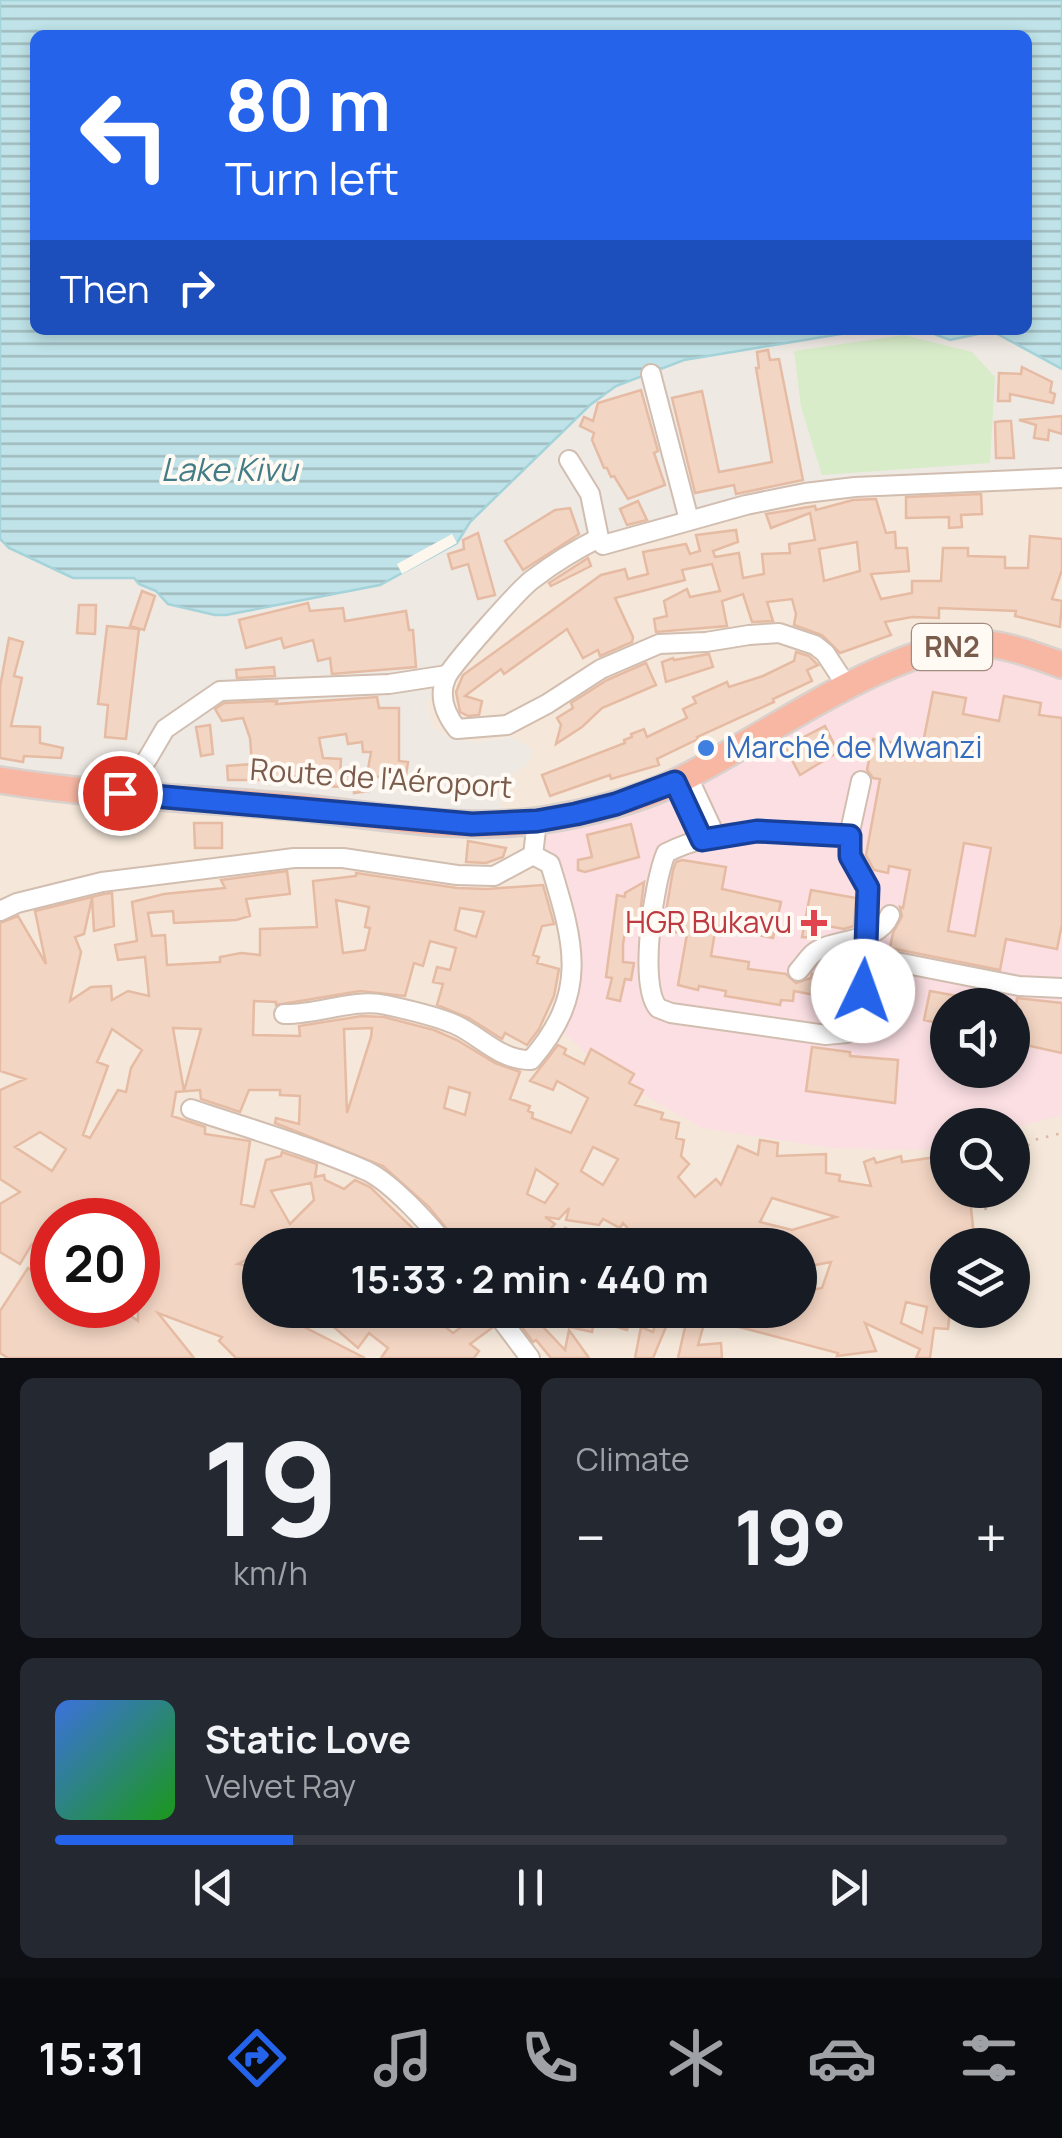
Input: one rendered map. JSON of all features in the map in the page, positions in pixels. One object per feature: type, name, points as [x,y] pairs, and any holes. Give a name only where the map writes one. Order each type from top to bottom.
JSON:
[{"type":"highway","name":"RN2","points":[[848,688],[918,654],[948,647],[988,644],[1062,666]]},
{"type":"highway","name":"Route de l'Aéroport","points":[[0,780],[472,824],[537,821],[616,804],[681,779],[848,688]]},
{"type":"street","points":[[651,374],[689,520]]},
{"type":"street","points":[[569,460],[590,494],[603,544],[746,504],[839,489],[1062,478]]},
{"type":"street","points":[[599,538],[565,555],[552,569],[531,580],[446,675],[443,700],[447,716],[458,729],[507,724],[601,669],[659,644],[706,642],[749,634],[779,633],[815,645],[825,653],[848,688]]},
{"type":"street","points":[[120,793],[165,729],[220,691],[389,684],[446,675]]},
{"type":"street","points":[[681,779],[708,838]]},
{"type":"street","points":[[850,836],[757,831],[708,838],[666,853],[652,914],[650,991],[658,1008],[808,1033],[847,1034],[856,1029],[870,957],[866,936],[868,888],[850,856],[860,780]]},
{"type":"street","points":[[533,855],[537,821]]},
{"type":"street","points":[[0,911],[17,903],[102,882],[294,858],[343,858],[457,875],[494,876],[533,855]]},
{"type":"street","points":[[284,1014],[381,1004],[457,1025],[502,1054],[531,1060],[541,1049],[572,990],[574,970],[562,902],[550,864],[533,855]]},
{"type":"street","points":[[798,972],[814,952],[866,936],[887,923],[890,915]]},
{"type":"street","points":[[870,957],[1019,986],[1062,988]]},
{"type":"street","points":[[191,1109],[323,1152],[368,1172],[431,1228]]},
{"type":"street","points":[[508,1328],[530,1358]]},
{"type":"path","points":[[1030,1144],[1062,1133]]},
{"type":"shaded area","points":[[835,335],[937,335],[950,340],[999,335],[1062,369],[1062,487],[807,500],[621,533],[604,532],[549,565],[427,701],[429,720],[448,737],[475,742],[511,737],[530,747],[527,765],[504,780],[498,834],[0,787],[0,539],[9,548],[73,578],[135,578],[162,596],[215,615],[307,600],[402,574],[457,543],[470,522],[590,405],[616,386],[684,360]]},
{"type":"shaded area","points":[[1062,487],[1062,1358],[0,1358],[0,787],[504,780],[527,765],[511,737],[475,742],[448,737],[429,720],[427,701],[549,565],[604,532],[807,500]]},
{"type":"shaded area","name":"HGR Bukavu","points":[[993,655],[1062,678],[1062,1115],[1030,1123],[1030,1108],[930,1108],[930,1149],[831,1148],[702,1128],[609,1075],[555,1024],[572,990],[550,864],[533,855],[536,834],[575,828],[647,807],[916,662]]},
{"type":"green space","points":[[904,335],[972,352],[995,377],[990,463],[822,475],[801,407],[794,351]]},
{"type":"water","name":"Lake Kivu","points":[[0,0],[1062,0],[1062,369],[999,335],[1032,335],[1032,30],[30,30],[30,335],[835,335],[684,360],[616,386],[590,405],[470,522],[457,543],[380,585],[215,615],[168,604],[156,591],[134,578],[73,578],[9,548],[0,539]]},
{"type":"water","name":"Lake Kivu","points":[[937,335],[973,335],[950,340]]},
{"type":"pier","points":[[452,534],[457,543],[402,574],[397,564]]},
{"type":"building","points":[[768,350],[770,360],[779,359],[803,480],[736,494],[734,485],[695,493],[672,398],[702,391],[719,472],[772,462],[756,368],[757,352]]},
{"type":"building","points":[[1022,367],[1052,382],[1053,403],[1010,394],[1010,401],[998,401],[999,373],[1021,374]]},
{"type":"building","points":[[641,390],[665,485],[628,499],[614,476],[604,468],[592,440],[594,433],[580,426],[584,417],[593,421],[598,403]]},
{"type":"building","points":[[1062,416],[1062,434],[1049,430],[1048,440],[1034,438],[1036,425],[1019,420]]},
{"type":"building","points":[[1011,421],[1014,458],[996,458],[995,422]]},
{"type":"building","points":[[981,494],[982,514],[961,515],[962,527],[949,528],[949,517],[906,518],[906,497]]},
{"type":"building","points":[[876,499],[886,533],[895,532],[896,548],[907,548],[909,571],[871,574],[881,599],[912,593],[912,581],[941,581],[943,548],[968,548],[968,556],[1005,557],[1005,568],[1028,568],[1030,536],[1062,539],[1062,570],[1052,599],[1062,601],[1060,627],[1015,616],[1016,611],[939,608],[939,618],[885,622],[891,635],[840,653],[822,635],[794,625],[792,599],[767,602],[773,621],[752,622],[743,594],[722,601],[727,626],[656,632],[654,619],[667,616],[664,601],[687,589],[690,597],[720,591],[712,564],[682,570],[685,580],[615,598],[632,642],[600,656],[598,650],[583,658],[567,629],[504,674],[501,669],[465,696],[482,701],[479,715],[460,712],[456,692],[463,675],[601,575],[625,569],[628,579],[648,574],[643,552],[686,544],[690,554],[700,551],[696,535],[736,530],[738,542],[713,551],[715,557],[739,553],[743,578],[764,574],[762,554],[790,553],[789,544],[815,540],[810,513],[771,528],[766,514],[815,506],[816,510],[853,500]],"holes":[[[857,542],[860,571],[824,581],[819,549]]]},
{"type":"building","points":[[638,501],[647,520],[627,525],[620,509]]},
{"type":"building","points":[[570,508],[579,534],[523,570],[505,541],[555,510]]},
{"type":"building","points":[[478,533],[495,595],[478,599],[468,564],[452,569],[448,554],[464,549],[463,540]]},
{"type":"building","points":[[588,558],[591,566],[551,586],[549,583]]},
{"type":"building","points":[[142,591],[155,596],[144,630],[130,626]]},
{"type":"building","points":[[308,603],[310,611],[343,608],[345,621],[406,611],[409,630],[413,630],[416,667],[332,674],[330,658],[318,661],[313,640],[284,648],[281,638],[246,648],[239,620]]},
{"type":"building","points":[[79,605],[96,605],[95,634],[77,633]]},
{"type":"building","points":[[107,626],[139,629],[126,739],[105,737],[108,705],[98,704]]},
{"type":"building","points":[[9,638],[23,642],[14,676],[22,678],[11,726],[40,727],[40,743],[63,748],[61,758],[24,756],[23,762],[0,758],[0,687]]},
{"type":"building","points":[[796,652],[809,656],[818,665],[807,670],[812,681],[697,737],[657,759],[659,765],[611,779],[610,775],[550,796],[542,775],[625,743],[631,734],[644,729],[647,737],[687,718],[683,709],[696,703],[693,697],[727,682],[729,687],[763,676],[794,661]]},
{"type":"building","points":[[709,654],[713,667],[666,682],[662,662]]},
{"type":"building","points":[[646,663],[656,685],[602,708],[556,744],[561,725],[557,718],[573,708],[571,703],[607,680]]},
{"type":"building","points":[[274,667],[275,676],[237,678],[236,670]]},
{"type":"building","points":[[933,692],[966,698],[963,714],[999,721],[1004,696],[1041,703],[1039,715],[1062,718],[1062,924],[1057,949],[1006,939],[1000,970],[890,948],[902,916],[900,907],[903,908],[910,870],[889,866],[888,873],[874,870],[866,855],[880,779],[873,778],[867,770],[873,739],[922,748]],"holes":[[[964,843],[991,848],[975,936],[948,931]]]},
{"type":"building","points":[[377,697],[379,708],[399,708],[399,761],[408,762],[405,781],[367,775],[369,791],[354,793],[354,787],[314,786],[314,774],[228,780],[227,766],[252,764],[250,738],[243,718],[222,721],[215,709],[224,703],[277,701],[276,704]],"holes":[[[346,734],[348,744],[362,742],[363,752],[371,752],[367,775],[340,776],[341,759],[323,758],[319,738]]]},
{"type":"building","points":[[210,725],[213,754],[201,756],[196,727]]},
{"type":"building","points":[[825,726],[838,752],[800,775],[785,747]]},
{"type":"building","points":[[194,823],[222,823],[222,848],[195,848]]},
{"type":"building","points":[[631,824],[639,857],[585,872],[578,870],[578,860],[592,857],[587,835]]},
{"type":"building","points":[[468,841],[506,848],[503,857],[486,863],[466,862]]},
{"type":"building","points":[[676,862],[726,867],[722,889],[781,902],[773,938],[716,926],[711,956],[749,962],[748,969],[786,974],[796,983],[812,974],[854,980],[850,1002],[794,991],[793,1001],[781,1000],[780,1005],[725,996],[726,991],[678,985],[687,934],[663,930],[673,870]]},
{"type":"building","points":[[287,871],[290,894],[246,899],[250,916],[236,920],[174,923],[173,911],[148,913],[152,936],[165,935],[167,965],[220,962],[220,957],[241,953],[260,955],[260,929],[317,927],[313,881],[356,873],[457,888],[543,885],[554,924],[542,926],[533,955],[539,957],[537,963],[559,969],[554,996],[527,1045],[505,1033],[502,1039],[469,1018],[437,1005],[443,984],[433,982],[437,967],[450,970],[456,948],[430,941],[423,966],[414,963],[405,996],[360,991],[276,1005],[254,1001],[253,1035],[300,1036],[299,1026],[362,1016],[384,1017],[434,1030],[520,1072],[510,1099],[530,1106],[532,1118],[571,1133],[588,1098],[557,1081],[553,1090],[530,1081],[558,1045],[566,1049],[564,1054],[584,1064],[591,1049],[634,1074],[629,1083],[643,1090],[635,1105],[663,1113],[661,1119],[679,1123],[676,1138],[684,1140],[681,1156],[689,1164],[678,1177],[695,1197],[716,1179],[721,1185],[738,1146],[758,1155],[760,1140],[778,1143],[777,1156],[826,1154],[826,1173],[840,1175],[839,1181],[871,1186],[864,1162],[901,1156],[902,1162],[930,1158],[930,1208],[971,1208],[973,1228],[930,1228],[930,1328],[934,1328],[930,1358],[916,1358],[920,1349],[865,1323],[876,1351],[837,1356],[838,1353],[743,1328],[817,1328],[817,1289],[822,1288],[831,1262],[817,1265],[817,1228],[799,1228],[836,1217],[772,1198],[760,1222],[784,1228],[628,1228],[623,1223],[620,1228],[603,1219],[599,1225],[566,1220],[569,1208],[559,1219],[545,1217],[555,1224],[551,1228],[446,1228],[383,1166],[275,1123],[276,1118],[299,1124],[300,1096],[280,1095],[280,1090],[249,1090],[240,1112],[201,1099],[200,1090],[176,1092],[172,1116],[205,1127],[205,1134],[250,1141],[241,1204],[254,1207],[266,1160],[281,1156],[282,1152],[317,1164],[315,1177],[324,1175],[325,1180],[344,1189],[355,1180],[370,1187],[412,1228],[242,1228],[242,1262],[238,1264],[242,1265],[242,1328],[306,1328],[365,1358],[236,1358],[219,1341],[222,1337],[160,1314],[160,1198],[30,1198],[30,1247],[20,1264],[0,1252],[0,1204],[20,1192],[0,1179],[0,1090],[25,1079],[0,1071],[0,923],[18,916],[46,964],[35,911],[112,893],[114,926],[94,931],[92,898],[84,934],[75,937],[81,952],[70,1001],[91,987],[111,986],[112,1000],[128,991],[149,996],[145,957],[118,960],[115,945],[137,941],[132,902],[164,894],[225,888],[221,880]],"holes":[[[336,900],[369,907],[365,950],[343,953]],[[460,908],[484,912],[476,937],[455,930]],[[173,1028],[201,1029],[184,1091]],[[372,1028],[371,1037],[347,1113],[344,1029]],[[112,1029],[142,1050],[131,1068],[126,1092],[118,1090],[90,1138],[83,1135],[108,1066],[97,1062]],[[449,1087],[470,1093],[465,1115],[444,1108]],[[40,1132],[66,1149],[52,1171],[15,1147]],[[593,1147],[618,1159],[603,1185],[581,1171]],[[536,1169],[558,1184],[545,1203],[527,1194]],[[311,1183],[314,1200],[290,1224],[271,1191]],[[906,1302],[927,1307],[922,1333],[901,1323]]]},
{"type":"building","points":[[644,882],[639,922],[627,920],[623,944],[623,962],[634,963],[631,980],[625,979],[620,1001],[607,998],[612,978],[606,977],[617,895],[625,897],[625,893]]},
{"type":"building","points":[[811,890],[856,898],[854,926],[844,929],[817,924],[814,938],[802,937]]},
{"type":"building","points":[[890,973],[908,977],[899,1025],[881,1021]]},
{"type":"building","points":[[930,991],[930,1021],[924,1020]]},
{"type":"building","points":[[1030,999],[1062,1003],[1062,1053],[1030,1046]]},
{"type":"building","points":[[812,1047],[850,1052],[850,1056],[898,1060],[895,1103],[806,1091]]},
{"type":"building","points":[[28,1268],[30,1328],[160,1328],[160,1316],[194,1358],[8,1358],[0,1353],[0,1311]]},
{"type":"building","points":[[335,1328],[447,1328],[453,1333],[460,1328],[492,1328],[470,1344],[479,1351],[474,1358],[381,1358],[388,1348],[369,1333],[358,1348]]},
{"type":"building","points":[[523,1328],[544,1328],[565,1350],[569,1330],[589,1358],[551,1358],[536,1340],[533,1342]]},
{"type":"building","points":[[641,1328],[653,1332],[654,1328],[666,1328],[653,1358],[635,1358]]},
{"type":"building","points":[[685,1328],[703,1328],[698,1345],[721,1343],[722,1358],[678,1358]]},
{"type":"place","name":"Marché de Mwanzi","points":[[706,748]]},
{"type":"place","name":"HGR Bukavu","points":[[814,923]]},
{"type":"route","points":[[120,793],[472,824],[537,821],[576,814],[675,782],[702,840],[757,831],[850,836],[850,856],[868,888],[866,944],[870,957],[863,991]]}]
